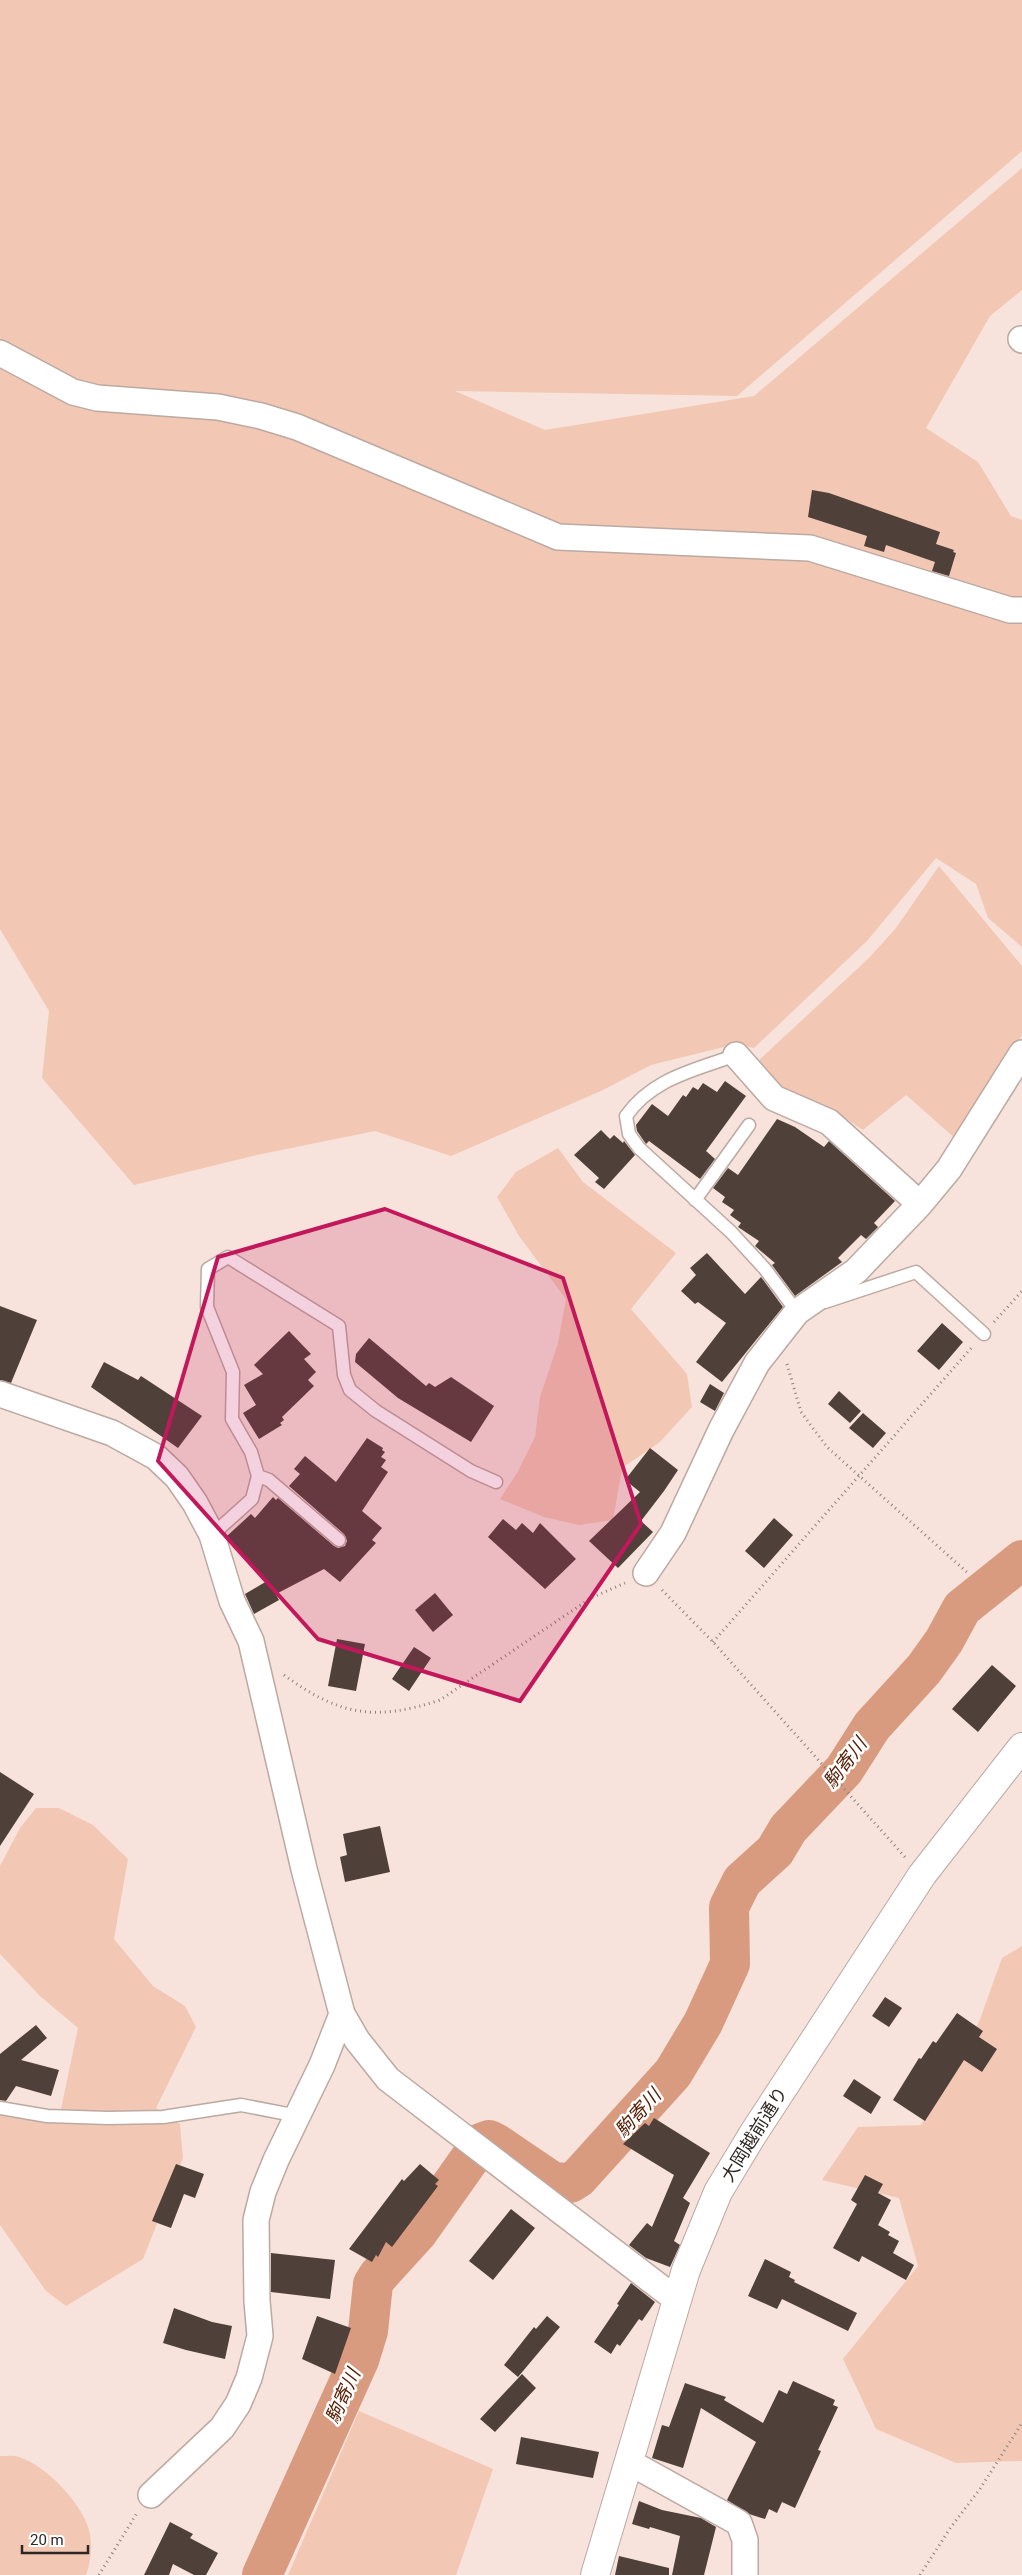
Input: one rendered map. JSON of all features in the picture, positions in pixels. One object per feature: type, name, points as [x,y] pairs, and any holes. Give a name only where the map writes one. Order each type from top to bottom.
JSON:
[{"type":"street","points":[[0,353],[72,392],[97,398],[218,407],[261,416],[297,427],[558,537],[810,548],[1010,610],[1022,610]]},
{"type":"street","points":[[646,1573],[673,1532],[721,1430],[757,1364],[797,1312],[856,1271],[920,1204],[949,1169],[1022,1053]]},
{"type":"street","points":[[736,1056],[774,1098],[829,1122],[920,1204]]},
{"type":"street","points":[[0,1394],[112,1433],[156,1457],[177,1477],[212,1535],[232,1601],[251,1641],[304,1869],[342,2014],[357,2040],[388,2079],[677,2300]]},
{"type":"street","name":"大岡越前通り","points":[[595,2575],[677,2300],[707,2216],[734,2164],[922,1875],[1022,1747]]},
{"type":"street","points":[[151,2494],[222,2428],[238,2404],[249,2378],[260,2336],[257,2301],[256,2220],[263,2192],[322,2065],[342,2014]]},
{"type":"street","points":[[629,2462],[739,2523],[745,2540],[746,2575]]},
{"type":"lane","points":[[736,1056],[656,1086],[638,1099],[626,1116],[628,1134],[639,1148],[731,1232],[765,1269],[797,1312],[916,1272],[984,1334]]},
{"type":"lane","points":[[695,1200],[749,1125]]},
{"type":"lane","points":[[212,1535],[252,1499],[258,1476],[251,1452],[232,1419],[234,1372],[207,1307],[208,1269],[228,1257],[339,1326],[344,1375],[350,1390],[376,1411],[471,1471],[496,1482]]},
{"type":"lane","points":[[258,1476],[269,1480],[339,1540]]},
{"type":"lane","points":[[0,2108],[47,2116],[108,2118],[163,2117],[241,2105],[298,2116]]},
{"type":"path","points":[[713,1642],[1022,1291]]},
{"type":"path","points":[[781,1333],[792,1385],[801,1412],[827,1447],[969,1574]]},
{"type":"path","points":[[277,1670],[335,1707],[370,1714],[418,1707],[440,1700],[591,1598],[646,1573],[713,1642],[922,1875]]},
{"type":"path","points":[[920,2575],[951,2527],[980,2489],[1022,2423]]},
{"type":"path","points":[[99,2575],[128,2526],[151,2494]]},
{"type":"highlighted area","points":[[385,1209],[563,1278],[641,1524],[520,1701],[318,1639],[158,1461],[218,1257]]},
{"type":"shaded area","points":[[0,0],[1022,0],[1022,151],[737,396],[455,391],[545,430],[754,396],[1022,168],[1022,290],[990,316],[926,428],[978,462],[1011,516],[1022,520],[1022,947],[988,918],[976,884],[936,858],[867,941],[754,1048],[736,1044],[651,1065],[601,1091],[451,1156],[375,1131],[257,1155],[134,1185],[42,1078],[49,1011],[0,929]]},
{"type":"shaded area","points":[[939,866],[1022,966],[1022,1035],[957,1140],[906,1095],[863,1130],[842,1116],[779,1088],[758,1068],[760,1059],[869,958],[896,928]]},
{"type":"shaded area","points":[[558,1148],[583,1182],[676,1253],[631,1309],[687,1374],[692,1407],[660,1442],[622,1468],[613,1520],[579,1525],[544,1517],[500,1499],[517,1473],[535,1437],[540,1397],[558,1343],[566,1299],[519,1236],[497,1197],[516,1172]]},
{"type":"shaded area","points":[[36,1808],[59,1808],[93,1825],[128,1859],[114,1939],[153,1986],[185,2006],[196,2027],[156,2108],[180,2124],[183,2158],[143,2259],[66,2306],[46,2291],[0,2225],[0,2104],[33,2109],[61,2109],[78,2028],[41,1997],[0,1954],[0,1866],[20,1828]]},
{"type":"shaded area","points":[[1022,1946],[1022,2461],[956,2463],[876,2429],[843,2359],[918,2266],[899,2198],[822,2180],[858,2127],[921,2125],[979,2022],[1002,1958]]},
{"type":"shaded area","points":[[359,2411],[493,2469],[456,2575],[288,2575]]},
{"type":"shaded area","points":[[0,2456],[17,2456],[41,2468],[63,2488],[81,2511],[87,2523],[91,2544],[91,2555],[86,2575],[0,2575]]},
{"type":"building","points":[[812,490],[829,493],[940,532],[936,544],[954,550],[953,552],[956,553],[949,576],[932,571],[935,562],[886,545],[884,552],[864,546],[867,536],[808,517]]},
{"type":"building","points":[[725,1081],[746,1096],[706,1151],[715,1159],[700,1179],[649,1141],[646,1144],[637,1131],[636,1125],[652,1104],[668,1116],[683,1095],[686,1097],[693,1087],[698,1090],[703,1083],[717,1092]]},
{"type":"building","points":[[777,1119],[795,1127],[824,1147],[829,1141],[895,1201],[874,1223],[878,1227],[866,1239],[861,1235],[838,1258],[842,1262],[795,1296],[772,1265],[775,1263],[755,1246],[759,1241],[738,1227],[741,1223],[730,1215],[734,1210],[722,1202],[725,1197],[713,1188],[728,1168],[738,1175]]},
{"type":"building","points":[[601,1130],[610,1139],[614,1135],[623,1143],[624,1141],[635,1155],[604,1189],[595,1182],[599,1178],[574,1155]]},
{"type":"building","points":[[707,1253],[745,1294],[761,1277],[783,1307],[722,1382],[696,1362],[726,1323],[698,1302],[695,1304],[681,1291],[696,1275],[690,1268]]},
{"type":"building","points":[[0,1306],[37,1320],[11,1383],[0,1380]]},
{"type":"building","points":[[942,1323],[963,1342],[939,1370],[917,1351]]},
{"type":"building","points":[[289,1331],[311,1354],[304,1359],[316,1372],[308,1380],[314,1386],[282,1417],[284,1420],[280,1423],[282,1425],[259,1439],[243,1413],[256,1405],[244,1385],[263,1374],[254,1365]]},
{"type":"building","points":[[369,1338],[426,1386],[429,1383],[435,1387],[451,1377],[494,1406],[471,1442],[398,1398],[355,1362],[356,1354]]},
{"type":"building","points":[[104,1362],[138,1380],[141,1376],[202,1416],[178,1448],[91,1387]]},
{"type":"building","points":[[710,1384],[724,1393],[715,1411],[700,1402]]},
{"type":"building","points":[[839,1391],[861,1411],[850,1423],[828,1404]]},
{"type":"building","points":[[863,1413],[886,1433],[873,1448],[849,1428]]},
{"type":"building","points":[[367,1438],[383,1448],[382,1450],[385,1452],[381,1457],[386,1460],[381,1467],[388,1472],[362,1511],[382,1528],[372,1540],[376,1543],[340,1582],[324,1569],[278,1593],[270,1584],[279,1600],[254,1614],[245,1594],[267,1581],[227,1536],[251,1514],[255,1518],[273,1497],[276,1500],[278,1498],[334,1546],[338,1548],[345,1546],[347,1541],[344,1534],[289,1486],[300,1474],[294,1469],[305,1456],[336,1482]]},
{"type":"building","points":[[650,1448],[678,1470],[641,1521],[653,1532],[618,1568],[589,1541],[640,1492],[625,1480]]},
{"type":"building","points":[[774,1518],[793,1535],[764,1568],[745,1551]]},
{"type":"building","points":[[503,1519],[516,1530],[522,1523],[533,1533],[540,1523],[576,1559],[545,1589],[488,1537]]},
{"type":"building","points":[[435,1593],[453,1615],[433,1632],[415,1610]]},
{"type":"building","points":[[337,1639],[365,1644],[356,1691],[328,1686]]},
{"type":"building","points":[[414,1647],[431,1658],[409,1691],[392,1679]]},
{"type":"building","points":[[992,1665],[1016,1686],[978,1732],[952,1709]]},
{"type":"building","points":[[0,1772],[34,1794],[0,1846]]},
{"type":"building","points":[[380,1826],[390,1872],[345,1882],[340,1857],[347,1855],[343,1834]]},
{"type":"building","points":[[885,1997],[902,2008],[889,2027],[872,2016]]},
{"type":"building","points":[[957,2013],[983,2031],[979,2037],[997,2049],[982,2072],[964,2060],[925,2121],[893,2100],[919,2058],[921,2059],[933,2041],[936,2043]]},
{"type":"building","points":[[36,2025],[47,2038],[21,2060],[59,2070],[51,2096],[16,2086],[6,2101],[0,2100],[0,2054]]},
{"type":"building","points":[[854,2079],[881,2097],[871,2114],[843,2096]]},
{"type":"building","points":[[654,2118],[710,2153],[683,2198],[690,2203],[674,2241],[680,2245],[670,2267],[646,2258],[629,2245],[647,2223],[652,2227],[674,2175],[623,2144],[645,2123],[649,2126]]},
{"type":"building","points":[[176,2164],[204,2174],[195,2198],[184,2194],[171,2228],[152,2221]]},
{"type":"building","points":[[420,2164],[439,2180],[435,2184],[438,2186],[392,2247],[386,2242],[378,2257],[376,2255],[372,2262],[349,2249],[402,2179],[404,2181]]},
{"type":"building","points":[[865,2175],[883,2184],[878,2193],[891,2200],[878,2225],[890,2232],[888,2235],[899,2241],[893,2253],[914,2265],[906,2280],[862,2256],[859,2262],[833,2248],[857,2204],[851,2200]]},
{"type":"building","points":[[511,2209],[535,2228],[493,2280],[469,2261]]},
{"type":"building","points":[[271,2253],[335,2260],[330,2299],[271,2292]]},
{"type":"building","points":[[765,2259],[791,2272],[789,2277],[795,2280],[794,2282],[857,2313],[848,2331],[782,2299],[777,2309],[748,2296]]},
{"type":"building","points":[[631,2283],[655,2302],[642,2321],[639,2319],[620,2346],[617,2344],[611,2354],[594,2342],[619,2305],[617,2304]]},
{"type":"building","points":[[174,2308],[212,2322],[232,2326],[225,2359],[163,2343]]},
{"type":"building","points":[[317,2316],[351,2328],[335,2374],[302,2359]]},
{"type":"building","points":[[547,2316],[560,2327],[518,2377],[504,2365],[534,2327],[536,2329]]},
{"type":"building","points":[[522,2374],[536,2388],[495,2432],[480,2419]]},
{"type":"building","points":[[793,2381],[835,2400],[833,2405],[838,2407],[818,2450],[821,2451],[795,2508],[782,2502],[777,2513],[769,2509],[765,2519],[749,2514],[727,2500],[756,2442],[701,2408],[683,2468],[652,2458],[662,2425],[669,2427],[685,2383],[726,2397],[724,2400],[763,2423],[779,2390],[787,2394]]},
{"type":"building","points":[[521,2437],[599,2452],[593,2478],[516,2464]]},
{"type":"building","points":[[639,2501],[662,2510],[701,2518],[716,2527],[704,2575],[672,2575],[680,2536],[632,2524]]},
{"type":"building","points":[[170,2522],[193,2534],[190,2538],[218,2553],[206,2575],[194,2575],[173,2564],[169,2575],[144,2575]]},
{"type":"building","points":[[619,2556],[669,2568],[669,2575],[615,2575]]},
{"type":"waterway","name":"駒寄川","points":[[262,2575],[359,2360],[368,2331],[373,2284],[378,2276],[418,2232],[481,2143],[489,2140],[497,2144],[553,2182],[570,2183],[578,2178],[673,2073],[703,2023],[730,1964],[729,1907],[742,1881],[775,1851],[788,1829],[844,1770],[872,1726],[924,1669],[944,1641],[962,1608],[1022,1560]]}]
